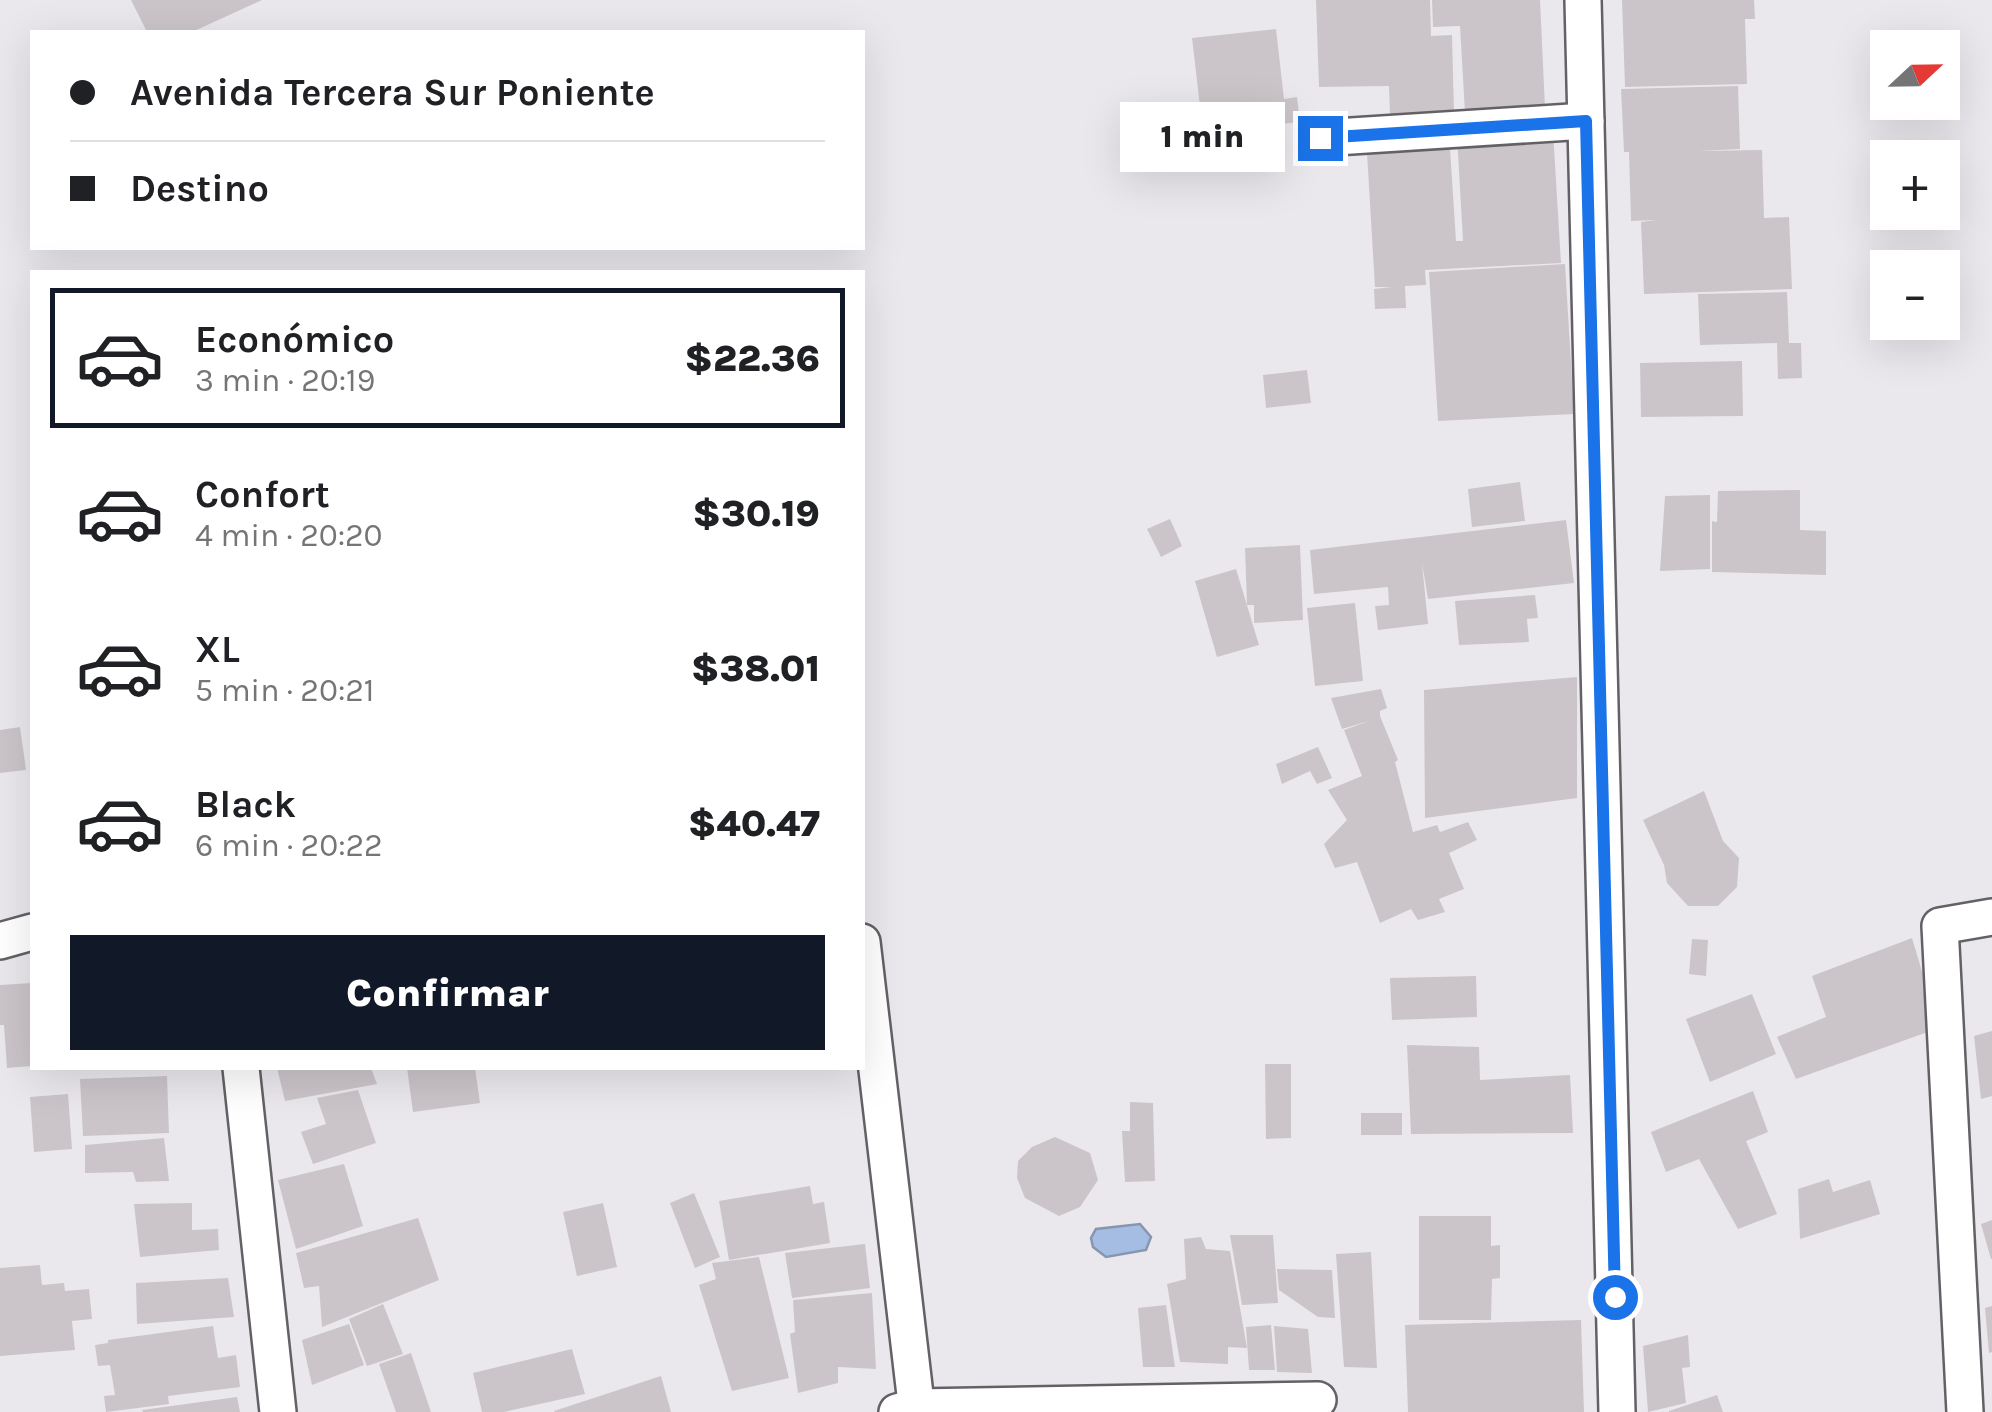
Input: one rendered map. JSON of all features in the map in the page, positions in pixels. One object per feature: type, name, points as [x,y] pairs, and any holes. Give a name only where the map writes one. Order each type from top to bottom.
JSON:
[{"type":"street","points":[[1583,0],[1618,1412]]},
{"type":"street","points":[[1320,138],[1586,121]]},
{"type":"street","points":[[1965,1412],[1940,926],[1992,916]]},
{"type":"street","points":[[0,941],[30,933]]},
{"type":"street","points":[[865,971],[910,1410],[1318,1400]]},
{"type":"street","points":[[241,1070],[278,1412]]},
{"type":"water","points":[[1140,1224],[1151,1237],[1146,1250],[1106,1257],[1093,1247],[1091,1238],[1096,1229]]},
{"type":"building","points":[[131,0],[262,0],[196,30],[146,30]]},
{"type":"building","points":[[1316,0],[1430,0],[1431,36],[1452,35],[1454,113],[1390,115],[1389,86],[1319,87]]},
{"type":"building","points":[[1432,0],[1540,0],[1545,108],[1465,113],[1460,26],[1433,27]]},
{"type":"building","points":[[1622,0],[1754,0],[1755,19],[1745,19],[1747,84],[1625,87]]},
{"type":"building","points":[[1276,29],[1284,99],[1297,97],[1300,122],[1203,132],[1192,38]]},
{"type":"building","points":[[1738,86],[1740,149],[1698,151],[1762,150],[1764,218],[1789,217],[1792,289],[1644,294],[1641,222],[1656,220],[1631,221],[1629,152],[1624,152],[1621,89]]},
{"type":"building","points":[[1553,131],[1561,263],[1425,270],[1426,285],[1405,286],[1406,308],[1375,309],[1374,289],[1392,287],[1375,287],[1367,153],[1450,148],[1456,241],[1463,241],[1457,136]]},
{"type":"building","points":[[1565,264],[1574,414],[1438,421],[1429,272]]},
{"type":"building","points":[[1787,292],[1789,343],[1801,343],[1802,378],[1778,379],[1777,343],[1700,345],[1698,294]]},
{"type":"building","points":[[1742,361],[1743,416],[1641,417],[1640,363]]},
{"type":"building","points":[[1307,370],[1311,403],[1266,408],[1263,375]]},
{"type":"building","points":[[1520,482],[1525,521],[1472,527],[1468,489]]},
{"type":"building","points":[[1800,490],[1800,530],[1826,531],[1826,575],[1712,572],[1712,521],[1717,522],[1718,491]]},
{"type":"building","points":[[1710,495],[1710,569],[1660,571],[1665,496]]},
{"type":"building","points":[[1170,519],[1182,546],[1161,557],[1147,529]]},
{"type":"building","points":[[1566,520],[1574,583],[1428,599],[1422,563],[1428,624],[1378,630],[1375,606],[1389,605],[1388,587],[1314,594],[1310,550]]},
{"type":"building","points":[[1300,545],[1303,620],[1254,623],[1254,605],[1247,605],[1245,548]]},
{"type":"building","points":[[1236,569],[1259,645],[1217,657],[1195,581]]},
{"type":"building","points":[[1535,595],[1538,618],[1527,619],[1529,642],[1459,645],[1455,601]]},
{"type":"building","points":[[1355,603],[1363,681],[1315,686],[1307,608]]},
{"type":"building","points":[[1577,677],[1577,798],[1425,818],[1424,690]]},
{"type":"building","points":[[1381,689],[1387,708],[1380,711],[1380,716],[1398,760],[1395,762],[1413,832],[1437,825],[1440,832],[1468,822],[1477,840],[1449,853],[1464,889],[1439,899],[1445,912],[1418,920],[1411,909],[1380,923],[1357,862],[1335,868],[1324,844],[1347,820],[1328,790],[1362,776],[1344,730],[1369,721],[1342,729],[1331,698]]},
{"type":"building","points":[[20,727],[26,770],[0,773],[0,730]]},
{"type":"building","points":[[1318,747],[1332,778],[1317,784],[1310,771],[1282,784],[1276,764]]},
{"type":"building","points":[[1704,791],[1723,841],[1739,858],[1737,887],[1718,906],[1688,906],[1667,883],[1664,865],[1643,820]]},
{"type":"building","points":[[1912,938],[1939,1028],[1796,1079],[1777,1037],[1826,1017],[1812,976]]},
{"type":"building","points":[[1692,939],[1708,940],[1706,976],[1689,974]]},
{"type":"building","points":[[1476,976],[1477,1017],[1392,1020],[1390,978]]},
{"type":"building","points":[[30,983],[30,1066],[7,1068],[4,1025],[0,1025],[0,985]]},
{"type":"building","points":[[1752,994],[1776,1054],[1710,1082],[1686,1019]]},
{"type":"building","points":[[1992,1031],[1992,1096],[1981,1099],[1974,1036]]},
{"type":"building","points":[[1407,1045],[1479,1047],[1480,1080],[1570,1075],[1573,1133],[1411,1134]]},
{"type":"building","points":[[1265,1064],[1291,1064],[1291,1138],[1266,1139]]},
{"type":"building","points":[[277,1070],[372,1070],[377,1084],[285,1101]]},
{"type":"building","points":[[407,1070],[475,1070],[480,1103],[413,1112]]},
{"type":"building","points":[[167,1076],[169,1133],[83,1136],[80,1079]]},
{"type":"building","points":[[358,1090],[376,1143],[313,1164],[301,1132],[326,1124],[317,1098]]},
{"type":"building","points":[[1753,1091],[1768,1132],[1746,1141],[1777,1214],[1738,1229],[1699,1159],[1666,1172],[1651,1132]]},
{"type":"building","points":[[68,1094],[72,1149],[34,1152],[30,1097]]},
{"type":"building","points":[[1130,1102],[1153,1103],[1155,1181],[1125,1182],[1122,1131],[1130,1131]]},
{"type":"building","points":[[1361,1113],[1402,1113],[1402,1135],[1361,1135]]},
{"type":"building","points":[[1055,1137],[1090,1153],[1098,1180],[1080,1207],[1059,1216],[1025,1198],[1017,1178],[1018,1161],[1032,1147]]},
{"type":"building","points":[[164,1138],[169,1181],[136,1182],[133,1172],[85,1173],[85,1145]]},
{"type":"building","points":[[344,1164],[363,1226],[296,1249],[278,1180]]},
{"type":"building","points":[[1829,1179],[1833,1192],[1870,1180],[1880,1214],[1800,1239],[1798,1189]]},
{"type":"building","points":[[810,1186],[813,1204],[824,1202],[830,1243],[729,1260],[719,1201]]},
{"type":"building","points":[[694,1193],[720,1257],[695,1268],[670,1203]]},
{"type":"building","points":[[192,1203],[192,1230],[218,1229],[219,1250],[140,1257],[134,1204]]},
{"type":"building","points":[[603,1203],[617,1267],[577,1276],[563,1212]]},
{"type":"building","points":[[1419,1216],[1491,1216],[1491,1246],[1500,1245],[1500,1278],[1492,1279],[1491,1320],[1419,1320]]},
{"type":"building","points":[[418,1218],[439,1280],[322,1327],[319,1286],[304,1288],[296,1253]]},
{"type":"building","points":[[1992,1220],[1992,1259],[1991,1259],[1981,1224]]},
{"type":"building","points":[[1230,1235],[1273,1235],[1278,1303],[1242,1305]]},
{"type":"building","points":[[1201,1237],[1206,1249],[1230,1251],[1247,1348],[1228,1347],[1228,1364],[1180,1362],[1167,1284],[1186,1279],[1184,1239]]},
{"type":"building","points":[[865,1244],[870,1288],[792,1298],[785,1253]]},
{"type":"building","points":[[1371,1252],[1377,1368],[1344,1367],[1336,1254]]},
{"type":"building","points":[[759,1257],[789,1378],[732,1391],[699,1285],[716,1279],[712,1263]]},
{"type":"building","points":[[40,1265],[42,1285],[64,1283],[65,1291],[89,1289],[92,1319],[72,1321],[75,1350],[0,1356],[0,1268]]},
{"type":"building","points":[[1277,1269],[1332,1270],[1335,1318],[1318,1317],[1279,1290]]},
{"type":"building","points":[[228,1278],[234,1317],[137,1324],[136,1283]]},
{"type":"building","points":[[872,1293],[876,1369],[838,1367],[838,1383],[798,1393],[790,1334],[795,1332],[793,1300]]},
{"type":"building","points":[[383,1304],[403,1354],[367,1366],[349,1319]]},
{"type":"building","points":[[1166,1305],[1175,1367],[1143,1367],[1138,1308]]},
{"type":"building","points":[[1992,1306],[1992,1352],[1989,1353],[1985,1308]]},
{"type":"building","points":[[1581,1320],[1584,1412],[1408,1412],[1405,1325]]},
{"type":"building","points":[[349,1324],[364,1365],[312,1385],[302,1340]]},
{"type":"building","points":[[1271,1325],[1275,1370],[1249,1370],[1246,1327]]},
{"type":"building","points":[[213,1326],[218,1358],[236,1355],[240,1387],[168,1396],[169,1404],[106,1412],[104,1396],[115,1395],[110,1365],[98,1366],[95,1345]]},
{"type":"building","points":[[1274,1326],[1308,1329],[1312,1373],[1277,1372]]},
{"type":"building","points":[[1688,1335],[1690,1367],[1682,1368],[1686,1403],[1648,1412],[1643,1346]]},
{"type":"building","points":[[572,1349],[585,1394],[504,1412],[482,1412],[473,1373]]},
{"type":"building","points":[[411,1353],[431,1412],[396,1412],[379,1364]]},
{"type":"building","points":[[661,1376],[671,1412],[554,1411]]},
{"type":"building","points":[[1717,1395],[1723,1412],[1669,1412],[1669,1411]]},
{"type":"building","points":[[237,1397],[240,1412],[142,1410]]},
{"type":"route","points":[[1320,138],[1586,121],[1615,1297]]}]
